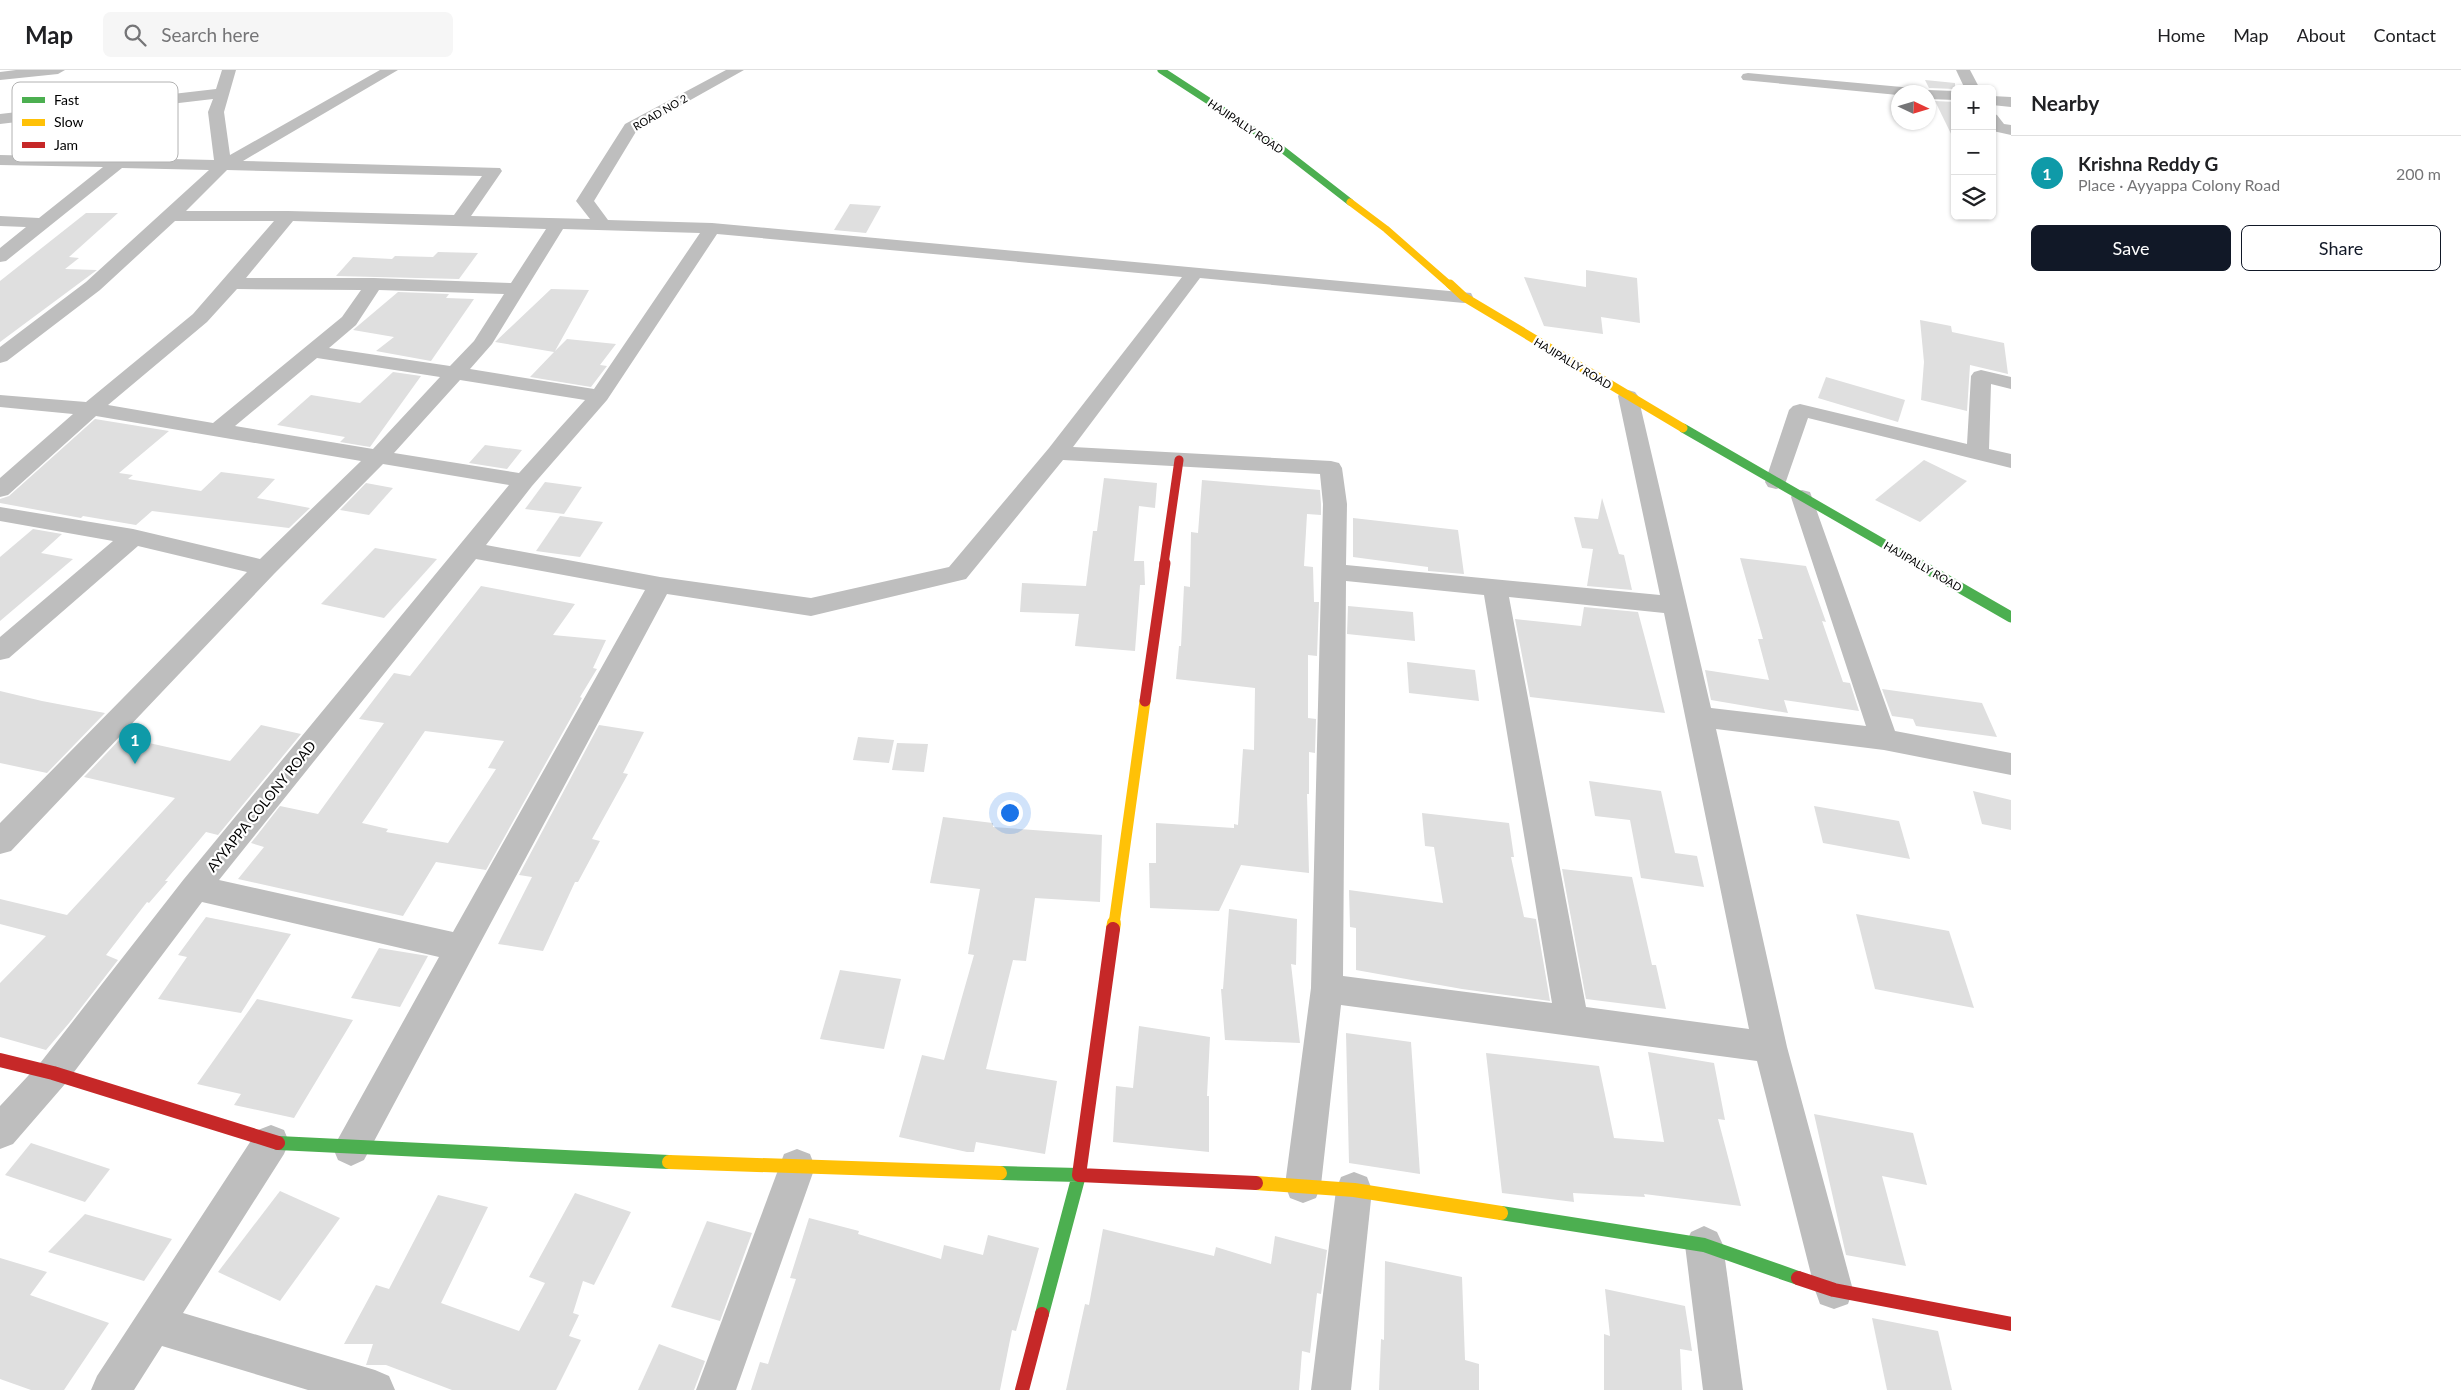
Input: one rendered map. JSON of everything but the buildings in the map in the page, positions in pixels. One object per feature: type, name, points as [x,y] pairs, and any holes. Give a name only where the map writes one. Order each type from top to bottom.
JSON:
[{"type":"street","points":[[0,76],[58,70]]},
{"type":"street","points":[[223,165],[216,112],[229,70]]},
{"type":"street","points":[[0,357],[93,286],[171,216],[223,165],[391,70]]},
{"type":"street","name":"ROAD NO 2","points":[[602,224],[585,202],[631,127],[737,70]]},
{"type":"street","name":"HAJIPALLY ROAD","points":[[1161,70],[1278,146],[1386,229],[1464,297],[1628,396],[2011,616]]},
{"type":"street","points":[[1964,70],[1972,85]]},
{"type":"street","points":[[1748,77],[1891,90]]},
{"type":"street","points":[[178,98],[222,93]]},
{"type":"street","points":[[1936,95],[1951,96]]},
{"type":"street","points":[[1996,100],[2011,102]]},
{"type":"street","points":[[1996,124],[1999,128],[2011,130]]},
{"type":"street","points":[[79,162],[494,172],[460,220]]},
{"type":"street","points":[[0,257],[118,163]]},
{"type":"street","points":[[171,216],[288,216],[559,222],[712,228],[1464,297]]},
{"type":"street","points":[[0,490],[91,409],[200,318],[288,216]]},
{"type":"street","points":[[0,221],[43,223]]},
{"type":"street","points":[[1,839],[266,568],[378,457],[482,344],[559,222]]},
{"type":"street","name":"AYYAPPA COLONY ROAD","points":[[0,1132],[53,1073],[195,888],[524,481],[600,396],[712,228]]},
{"type":"street","points":[[470,550],[660,584],[811,608],[956,573],[1057,453],[1194,272]]},
{"type":"street","points":[[232,283],[374,284],[516,289]]},
{"type":"street","points":[[218,429],[349,321],[374,284]]},
{"type":"street","points":[[313,351],[600,396]]},
{"type":"street","points":[[1978,454],[1981,376],[2011,383]]},
{"type":"street","points":[[1628,396],[1701,717],[1770,1047],[1834,1290]]},
{"type":"street","points":[[0,401],[91,409],[524,481]]},
{"type":"street","points":[[1776,482],[1800,410],[2011,462]]},
{"type":"street","points":[[1057,453],[1331,468],[1335,504],[1327,988],[1303,1185]]},
{"type":"street","points":[[1022,1390],[1079,1175],[1179,460]]},
{"type":"street","points":[[1802,497],[1884,739]]},
{"type":"street","points":[[0,514],[132,537],[266,568]]},
{"type":"street","points":[[0,651],[132,537]]},
{"type":"street","points":[[1333,572],[1675,605]]},
{"type":"street","points":[[351,1148],[660,584]]},
{"type":"street","points":[[1495,588],[1572,1021]]},
{"type":"street","points":[[1701,717],[1884,739],[2011,764]]},
{"type":"street","points":[[195,888],[461,948]]},
{"type":"street","points":[[1327,988],[1770,1047]]},
{"type":"street","points":[[0,1060],[53,1073],[271,1142],[351,1148],[797,1167],[1079,1175],[1303,1185],[1354,1190],[1704,1245],[1834,1290],[2011,1324]]},
{"type":"street","points":[[111,1390],[271,1142]]},
{"type":"street","points":[[716,1390],[797,1167]]},
{"type":"street","points":[[1331,1390],[1354,1190]]},
{"type":"street","points":[[1704,1245],[1723,1390]]},
{"type":"street","points":[[154,1324],[375,1390]]},
{"type":"traffic: fast","points":[[1161,70],[1278,146],[1350,202]]},
{"type":"traffic: fast","points":[[1683,428],[2011,617]]},
{"type":"traffic: fast","points":[[278,1143],[669,1162]]},
{"type":"traffic: fast","points":[[1000,1173],[1079,1175],[1042,1314]]},
{"type":"traffic: fast","points":[[1501,1213],[1704,1245],[1798,1278]]},
{"type":"traffic: slow","points":[[1350,202],[1386,229],[1464,297],[1683,428]]},
{"type":"traffic: slow","points":[[1113,929],[1145,701]]},
{"type":"traffic: slow","points":[[669,1162],[1000,1173]]},
{"type":"traffic: slow","points":[[1256,1183],[1354,1190],[1501,1213]]},
{"type":"traffic: jam","points":[[1145,701],[1179,460]]},
{"type":"traffic: jam","points":[[1113,929],[1079,1175],[1256,1183]]},
{"type":"traffic: jam","points":[[0,1060],[53,1073],[278,1143]]},
{"type":"traffic: jam","points":[[1798,1278],[1834,1290],[2011,1324]]},
{"type":"traffic: jam","points":[[1022,1390],[1042,1314]]},
{"type":"place","name":"Krishna Reddy G","points":[[135,764]]}]
